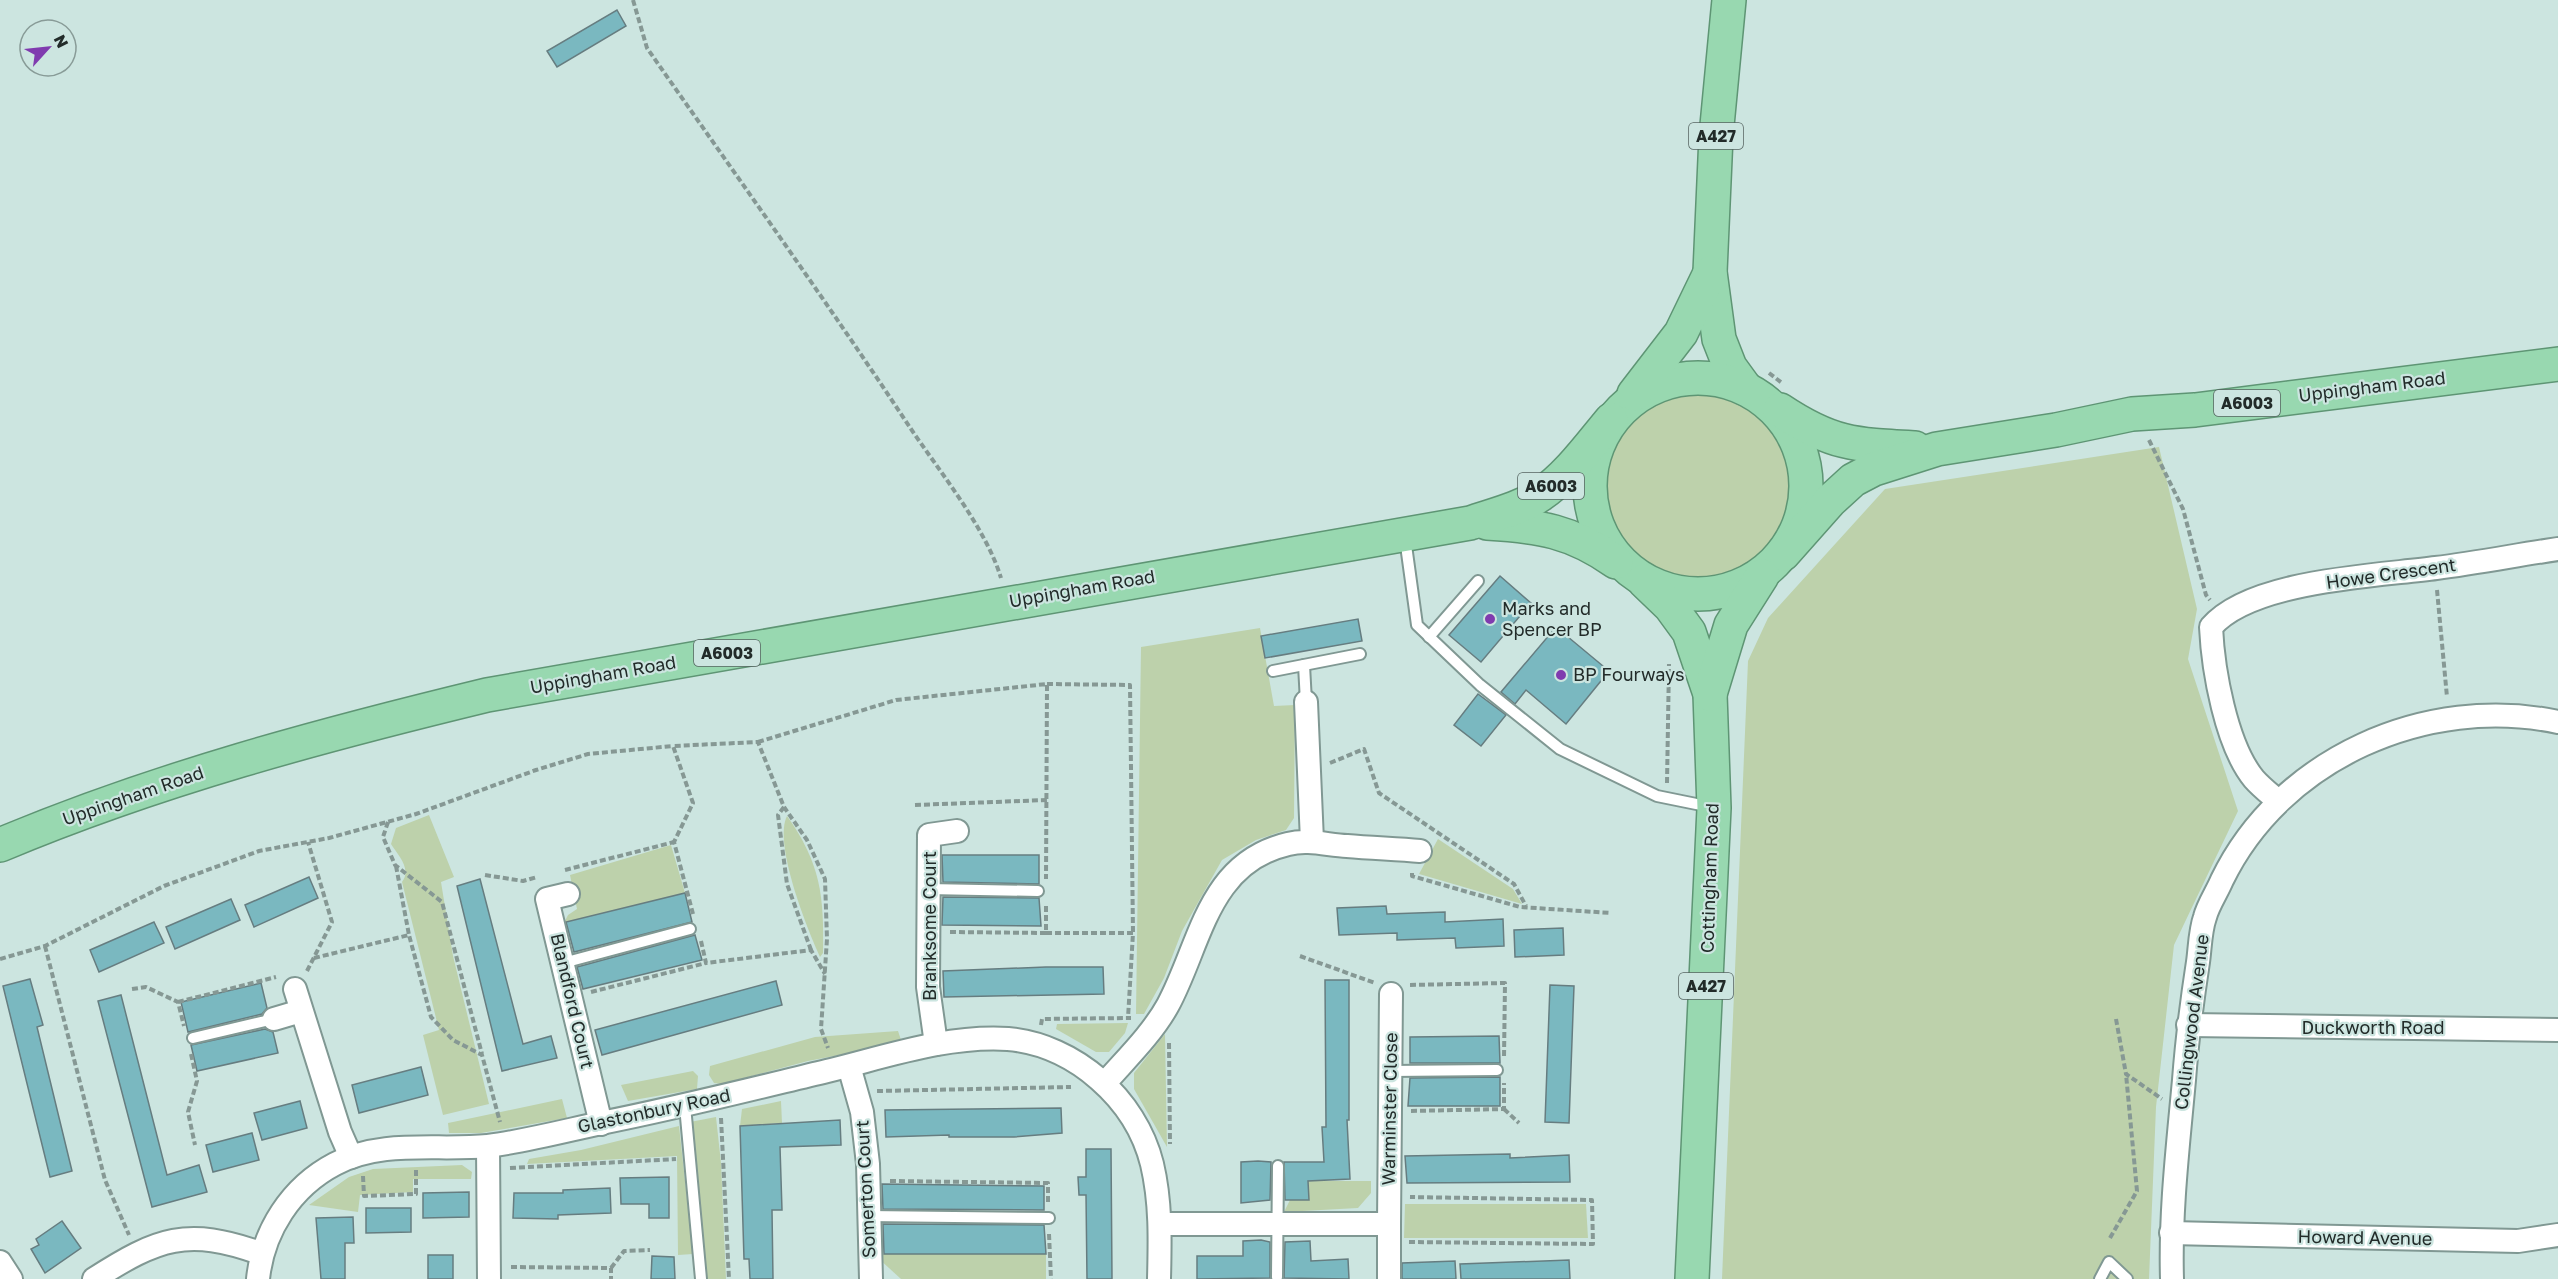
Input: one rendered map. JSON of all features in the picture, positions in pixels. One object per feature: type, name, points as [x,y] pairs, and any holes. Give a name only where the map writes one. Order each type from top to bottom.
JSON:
[{"type":"highway","name":"A427","points":[[1729,0],[1716,136],[1710,272],[1719,339],[1730,367],[1765,386]]},
{"type":"highway","name":"A427","points":[[1619,411],[1681,333],[1710,272]]},
{"type":"highway","name":"Uppingham Road","points":[[1774,564],[1830,501],[1853,480],[1874,469],[1937,450],[2132,414],[2195,410],[2558,364]]},
{"type":"highway","points":[[1684,378],[1716,379],[1765,386],[1802,456],[1807,490],[1800,524],[1774,564],[1736,589],[1705,595],[1674,593],[1637,577],[1607,547],[1593,516],[1590,494],[1589,483],[1595,450],[1619,411],[1654,386],[1684,378]]},
{"type":"highway","name":"Uppingham Road","points":[[1765,386],[1829,438],[1864,446],[1937,450]]},
{"type":"highway","name":"Uppingham Road","points":[[1470,523],[1518,506],[1544,492],[1569,468],[1619,411]]},
{"type":"highway","name":"Uppingham Road","points":[[0,845],[80,812],[184,777],[374,722],[487,695],[1404,533],[1470,523],[1524,525],[1567,534],[1597,549],[1637,577]]},
{"type":"highway","name":"Cottingham Road","points":[[1710,694],[1731,625],[1774,564]]},
{"type":"highway","name":"Cottingham Road","points":[[1637,577],[1670,606],[1689,632],[1710,694],[1714,808],[1692,1279]]},
{"type":"street","name":"Howe Crescent","points":[[2222,614],[2249,601],[2336,579],[2435,568],[2558,549]]},
{"type":"street","points":[[2222,614],[2211,627],[2213,666],[2236,751],[2254,779],[2278,801]]},
{"type":"street","points":[[1306,702],[1312,841]]},
{"type":"street","name":"Collingwood Avenue","points":[[2172,1279],[2171,1233],[2188,1025],[2205,917],[2235,853],[2278,801],[2332,760],[2378,737],[2426,722],[2483,714],[2558,722]]},
{"type":"street","name":"Branksome Court","points":[[936,1044],[928,987],[930,834],[957,831]]},
{"type":"street","points":[[1100,1080],[1158,1020],[1185,968],[1209,909],[1222,886],[1237,869],[1287,844],[1312,841],[1417,851]]},
{"type":"street","name":"Blandford Court","points":[[568,894],[547,899],[601,1124]]},
{"type":"street","points":[[292,979],[340,1132],[357,1155]]},
{"type":"street","name":"Warminster Close","points":[[1389,1279],[1391,990]]},
{"type":"street","points":[[274,1019],[301,1011]]},
{"type":"street","name":"Duckworth Road","points":[[2188,1025],[2558,1030]]},
{"type":"street","name":"Glastonbury Road","points":[[258,1279],[260,1253],[276,1219],[300,1189],[331,1166],[357,1155],[416,1147],[495,1144],[685,1106],[936,1044],[1009,1039],[1060,1053],[1100,1080],[1122,1104],[1141,1134],[1149,1156],[1160,1224],[1159,1279]]},
{"type":"street","name":"Somerton Court","points":[[843,1067],[856,1092],[868,1164],[870,1279]]},
{"type":"street","points":[[489,1273],[488,1169],[495,1144]]},
{"type":"street","points":[[1160,1224],[1277,1224],[1389,1233]]},
{"type":"street","name":"Howard Avenue","points":[[2171,1233],[2517,1241],[2558,1235]]},
{"type":"street","points":[[94,1279],[137,1252],[184,1238],[214,1239],[260,1253]]},
{"type":"street","points":[[0,1262],[11,1279]]},
{"type":"lane","points":[[1404,533],[1417,625],[1480,685],[1560,749],[1657,796],[1714,808]]},
{"type":"lane","points":[[1429,637],[1478,582]]},
{"type":"lane","points":[[1273,671],[1360,654]]},
{"type":"lane","points":[[1304,665],[1306,702]]},
{"type":"lane","points":[[928,889],[1042,890]]},
{"type":"lane","points":[[563,963],[694,926]]},
{"type":"lane","points":[[189,1039],[274,1019]]},
{"type":"lane","points":[[1390,1071],[1502,1069]]},
{"type":"lane","points":[[685,1106],[701,1279]]},
{"type":"lane","points":[[1276,1278],[1278,1166]]},
{"type":"lane","points":[[868,1216],[1049,1218]]},
{"type":"lane","points":[[2100,1279],[2109,1262],[2127,1279]]},
{"type":"path","points":[[633,0],[647,48],[880,381],[981,535],[997,564],[1008,602]]},
{"type":"path","points":[[2132,414],[2133,430],[2147,438],[2172,484],[2183,509],[2206,595],[2222,614]]},
{"type":"path","points":[[2435,568],[2447,697]]},
{"type":"path","points":[[1666,798],[1669,661]]},
{"type":"path","points":[[1042,890],[1047,800],[1047,684]]},
{"type":"path","points":[[0,959],[45,946],[164,886],[258,851],[308,842],[388,822],[588,754],[758,742],[896,700],[1047,684],[1130,685],[1133,933],[1128,1018]]},
{"type":"path","points":[[758,742],[784,807],[807,840],[825,879],[825,974],[821,1029],[843,1067]]},
{"type":"path","points":[[673,747],[693,803],[674,842],[694,926],[706,963]]},
{"type":"path","points":[[1308,758],[1332,764],[1364,749],[1379,792],[1514,884],[1526,906]]},
{"type":"path","points":[[915,805],[1047,800]]},
{"type":"path","points":[[784,807],[778,815],[787,884],[811,950],[825,974]]},
{"type":"path","points":[[388,822],[383,837],[395,865],[409,935],[431,1017],[453,1040],[482,1055]]},
{"type":"path","points":[[132,989],[146,987],[178,1002],[292,979],[308,969],[332,922],[308,842]]},
{"type":"path","points":[[563,871],[674,842]]},
{"type":"path","points":[[1417,851],[1412,876],[1520,907],[1611,913]]},
{"type":"path","points":[[395,865],[442,902],[498,1108],[495,1144]]},
{"type":"path","points":[[485,875],[523,881],[540,876]]},
{"type":"path","points":[[1046,899],[1046,933]]},
{"type":"path","points":[[928,932],[1133,933]]},
{"type":"path","points":[[314,958],[409,935]]},
{"type":"path","points":[[45,946],[105,1180],[137,1252]]},
{"type":"path","points":[[571,997],[706,963],[811,950]]},
{"type":"path","points":[[1300,956],[1391,990],[1505,983],[1502,1069],[1504,1109]]},
{"type":"path","points":[[292,979],[308,969]]},
{"type":"path","points":[[178,1002],[198,1080],[188,1112],[195,1145]]},
{"type":"path","points":[[1040,1046],[1041,1020],[1128,1018],[1158,1020],[1169,1028],[1170,1152],[1149,1156]]},
{"type":"path","points":[[2110,1238],[2137,1191],[2126,1074],[2116,1019]]},
{"type":"path","points":[[2126,1074],[2169,1105],[2181,1108]]},
{"type":"path","points":[[856,1092],[1073,1087],[1100,1080]]},
{"type":"path","points":[[719,1097],[729,1279]]},
{"type":"path","points":[[1390,1111],[1504,1109],[1519,1123]]},
{"type":"path","points":[[357,1155],[364,1196],[417,1194],[416,1147]]},
{"type":"path","points":[[488,1169],[689,1158]]},
{"type":"path","points":[[1389,1196],[1592,1200],[1593,1244],[1389,1233]]},
{"type":"path","points":[[611,1279],[611,1268],[624,1251],[650,1250]]},
{"type":"path","points":[[489,1273],[611,1268]]},
{"type":"green space","points":[[1699,393],[1735,400],[1765,420],[1785,450],[1792,486],[1785,522],[1765,552],[1735,572],[1699,579],[1663,572],[1633,552],[1613,522],[1606,486],[1613,450],[1633,420],[1663,400]]},
{"type":"green space","points":[[2159,447],[2197,609],[2188,659],[2238,811],[2174,945],[2156,1107],[2149,1279],[1722,1279],[1748,661],[1768,618],[1885,489]]},
{"type":"green space","points":[[1260,628],[1274,706],[1295,705],[1294,818],[1286,830],[1256,840],[1222,860],[1182,931],[1164,978],[1144,1014],[1136,1014],[1141,647]]},
{"type":"green space","points":[[429,815],[454,877],[441,882],[453,956],[489,1104],[443,1115],[423,1035],[439,1030],[402,882],[405,877],[405,867],[391,844],[396,828]]},
{"type":"green space","points":[[787,816],[807,850],[818,881],[823,914],[823,953],[820,957],[800,907],[788,865],[784,845]]},
{"type":"green space","points":[[1438,839],[1513,889],[1522,904],[1419,874]]},
{"type":"green space","points":[[671,845],[685,893],[564,923],[568,915],[577,909],[570,875]]},
{"type":"green space","points":[[1128,1023],[1125,1033],[1109,1052],[1096,1052],[1056,1029],[1057,1024]]},
{"type":"green space","points":[[898,1031],[902,1043],[808,1061],[722,1084],[714,1083],[709,1075],[710,1066],[815,1037]]},
{"type":"green space","points":[[1165,1034],[1167,1147],[1134,1089],[1134,1073]]},
{"type":"green space","points":[[693,1071],[698,1076],[697,1089],[628,1101],[621,1085]]},
{"type":"green space","points":[[562,1099],[567,1118],[481,1133],[449,1133],[448,1123]]},
{"type":"green space","points":[[781,1101],[782,1123],[740,1126],[742,1109]]},
{"type":"green space","points":[[716,1117],[721,1163],[726,1279],[705,1279],[690,1122]]},
{"type":"green space","points":[[679,1126],[693,1254],[678,1255],[677,1156],[527,1164],[529,1159],[581,1150]]},
{"type":"green space","points":[[462,1165],[472,1172],[471,1179],[413,1179],[413,1192],[360,1195],[358,1212],[309,1205],[349,1177],[373,1169]]},
{"type":"green space","points":[[1308,1181],[1371,1181],[1371,1193],[1358,1208],[1284,1212],[1290,1200],[1308,1200]]},
{"type":"green space","points":[[1405,1204],[1586,1204],[1588,1238],[1404,1238]]},
{"type":"green space","points":[[883,1254],[1046,1254],[1046,1279],[901,1279],[878,1258]]},
{"type":"building","points":[[617,10],[626,26],[557,67],[547,51]]},
{"type":"building","name":"Marks and Spencer BP","points":[[1500,576],[1531,603],[1481,662],[1449,635]]},
{"type":"building","points":[[1358,619],[1362,641],[1265,658],[1261,636]]},
{"type":"building","name":"BP Fourways","points":[[1556,627],[1609,671],[1566,724],[1526,690],[1515,704],[1501,692]]},
{"type":"building","points":[[1478,694],[1506,715],[1481,746],[1454,725]]},
{"type":"building","points":[[942,855],[1039,855],[1039,884],[943,882]]},
{"type":"building","points":[[309,877],[318,898],[254,927],[245,905]]},
{"type":"building","points":[[480,879],[523,1044],[551,1036],[557,1058],[502,1071],[457,886]]},
{"type":"building","points":[[685,893],[692,922],[574,952],[566,922]]},
{"type":"building","points":[[943,897],[1039,898],[1041,926],[942,925]]},
{"type":"building","points":[[231,899],[240,920],[175,949],[166,927]]},
{"type":"building","points":[[1386,906],[1387,914],[1445,912],[1445,922],[1503,919],[1504,946],[1456,948],[1455,938],[1397,940],[1397,933],[1339,935],[1337,908]]},
{"type":"building","points":[[154,922],[164,943],[99,972],[90,950]]},
{"type":"building","points":[[1563,928],[1564,955],[1515,957],[1514,930]]},
{"type":"building","points":[[695,935],[702,960],[583,989],[577,967]]},
{"type":"building","points":[[1103,967],[1104,994],[944,997],[943,971]]},
{"type":"building","points":[[30,979],[43,1025],[37,1027],[72,1171],[50,1177],[3,986]]},
{"type":"building","points":[[1325,980],[1349,980],[1349,1120],[1347,1120],[1350,1179],[1308,1181],[1309,1200],[1285,1200],[1284,1162],[1324,1162],[1322,1127],[1326,1127]]},
{"type":"building","points":[[776,981],[782,1005],[602,1055],[595,1030]]},
{"type":"building","points":[[261,983],[267,1008],[262,1014],[188,1032],[181,1002]]},
{"type":"building","points":[[1550,985],[1574,986],[1569,1123],[1545,1122]]},
{"type":"building","points":[[121,995],[167,1175],[199,1165],[207,1192],[152,1207],[98,1001]]},
{"type":"building","points":[[265,1029],[273,1032],[278,1053],[197,1071],[191,1045]]},
{"type":"building","points":[[1499,1036],[1500,1063],[1410,1063],[1410,1037]]},
{"type":"building","points":[[421,1067],[428,1095],[359,1113],[352,1085]]},
{"type":"building","points":[[1500,1077],[1500,1106],[1408,1106],[1410,1078]]},
{"type":"building","points":[[300,1101],[307,1128],[262,1140],[254,1113]]},
{"type":"building","points":[[1061,1108],[1062,1133],[1014,1137],[949,1137],[949,1135],[886,1137],[885,1110]]},
{"type":"building","points":[[840,1120],[841,1145],[780,1147],[782,1210],[772,1210],[773,1279],[750,1279],[749,1259],[744,1259],[740,1126]]},
{"type":"building","points":[[252,1133],[259,1160],[213,1172],[206,1145]]},
{"type":"building","points":[[1086,1149],[1111,1149],[1112,1279],[1087,1279],[1086,1195],[1079,1195],[1078,1177],[1086,1177]]},
{"type":"building","points":[[1510,1154],[1510,1158],[1569,1155],[1570,1182],[1407,1183],[1405,1156]]},
{"type":"building","points":[[1241,1162],[1271,1162],[1270,1200],[1241,1203]]},
{"type":"building","points":[[669,1177],[669,1218],[649,1218],[649,1204],[621,1204],[620,1178]]},
{"type":"building","points":[[882,1184],[1044,1186],[1044,1210],[883,1209]]},
{"type":"building","points":[[610,1188],[611,1213],[558,1215],[558,1219],[513,1218],[514,1193],[563,1193],[563,1190]]},
{"type":"building","points":[[469,1192],[469,1217],[423,1218],[423,1193]]},
{"type":"building","points":[[366,1208],[411,1208],[411,1232],[366,1233]]},
{"type":"building","points":[[353,1217],[354,1243],[345,1243],[345,1279],[321,1279],[316,1218]]},
{"type":"building","points":[[62,1221],[81,1248],[45,1273],[31,1249],[39,1245],[36,1239]]},
{"type":"building","points":[[883,1224],[1044,1225],[1046,1254],[884,1254]]},
{"type":"building","points":[[1243,1241],[1270,1242],[1270,1278],[1197,1279],[1197,1256],[1243,1256]]},
{"type":"building","points":[[1310,1241],[1311,1261],[1348,1259],[1349,1279],[1284,1278],[1285,1242]]},
{"type":"building","points":[[428,1255],[453,1255],[453,1279],[428,1279]]},
{"type":"building","points":[[652,1256],[674,1257],[675,1279],[651,1279]]},
{"type":"building","points":[[1569,1260],[1570,1279],[1461,1279],[1460,1264]]},
{"type":"building","points":[[1455,1261],[1456,1279],[1402,1279],[1402,1263]]},
{"type":"place","name":"Marks and Spencer BP","points":[[1490,619]]},
{"type":"place","name":"BP Fourways","points":[[1561,675]]}]
